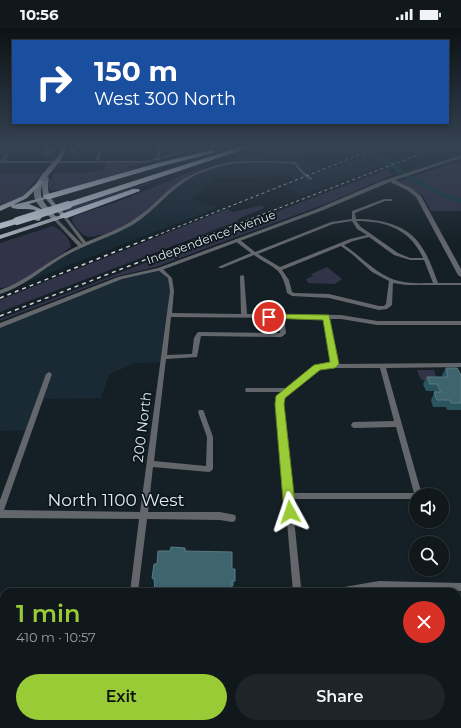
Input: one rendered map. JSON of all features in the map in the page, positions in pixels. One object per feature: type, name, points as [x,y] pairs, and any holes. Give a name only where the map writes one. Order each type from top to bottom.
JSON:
[{"type":"highway","points":[[47,197],[109,179]]},
{"type":"highway","points":[[65,202],[134,179]]},
{"type":"highway","points":[[0,220],[14,218],[143,179]]},
{"type":"highway","points":[[64,216],[167,179]]},
{"type":"highway","points":[[42,185],[55,191],[76,188]]},
{"type":"highway","points":[[0,226],[14,218]]},
{"type":"main road","points":[[47,179],[37,189],[39,200],[55,219]]},
{"type":"main road","points":[[0,237],[64,216],[47,197],[42,185]]},
{"type":"main road","points":[[0,210],[25,197],[42,185]]},
{"type":"main road","points":[[0,210],[47,197]]},
{"type":"main road","points":[[14,207],[31,207],[38,209],[41,213],[40,217],[36,221],[18,231]]},
{"type":"street","points":[[0,292],[21,284],[59,258],[83,245],[109,235],[130,224],[188,179]]},
{"type":"street","points":[[394,179],[418,196],[461,275]]},
{"type":"street","name":"Independence Avenue","points":[[0,326],[120,278],[160,269],[319,210],[394,179]]},
{"type":"street","points":[[391,200],[385,200],[353,212],[354,221],[359,228],[401,256],[410,259],[424,259]]},
{"type":"street","points":[[64,216],[83,245]]},
{"type":"street","points":[[55,219],[83,245]]},
{"type":"street","points":[[220,267],[254,252],[332,223],[354,221],[386,222],[405,230],[416,243],[436,284]]},
{"type":"street","points":[[280,269],[370,236]]},
{"type":"street","points":[[237,240],[280,269],[287,277],[290,293],[294,297],[329,296],[379,308],[385,308],[389,305],[391,280]]},
{"type":"street","points":[[342,245],[354,253],[374,271],[391,280],[406,284],[461,284]]},
{"type":"street","name":"200 North","points":[[135,588],[172,286],[170,278],[160,269]]},
{"type":"street","points":[[242,276],[244,316]]},
{"type":"street","points":[[169,315],[341,317],[376,322],[461,322]]},
{"type":"street","points":[[164,358],[195,356],[197,338],[199,334],[281,335],[281,317]]},
{"type":"street","points":[[326,317],[335,364]]},
{"type":"street","points":[[297,588],[280,404],[281,396],[317,367],[335,364],[461,365]]},
{"type":"street","points":[[382,365],[415,488]]},
{"type":"street","points":[[0,510],[49,374]]},
{"type":"street","points":[[248,390],[287,390]]},
{"type":"street","points":[[151,464],[209,469],[210,437],[201,412]]},
{"type":"street","points":[[354,425],[398,424]]},
{"type":"street","points":[[288,496],[409,496]]},
{"type":"street","name":"North 1100 West","points":[[0,514],[220,516],[232,518]]},
{"type":"street","points":[[362,588],[379,585],[461,587]]},
{"type":"shaded area","points":[[0,179],[37,179],[23,196],[0,208]]},
{"type":"shaded area","points":[[51,179],[102,179],[62,190],[52,190],[48,187]]},
{"type":"shaded area","points":[[163,179],[163,179],[69,213],[62,210]]},
{"type":"shaded area","points":[[174,179],[185,179],[139,217],[115,231],[88,237],[80,232],[72,221],[73,217],[77,215],[120,201]]},
{"type":"shaded area","points":[[190,179],[214,179],[193,200],[219,207],[21,284],[59,258],[109,235],[178,185]]},
{"type":"shaded area","points":[[292,179],[345,179],[302,195],[286,187],[295,182]]},
{"type":"shaded area","points":[[363,179],[384,179],[328,203],[156,267],[114,277],[0,321],[0,319],[199,242],[233,231],[245,224]]},
{"type":"shaded area","points":[[406,179],[461,179],[461,211],[431,211],[423,196],[399,181]]},
{"type":"shaded area","points":[[263,206],[264,208],[238,219],[238,221],[0,312],[0,300],[227,209],[233,212]]},
{"type":"shaded area","points":[[53,226],[65,235],[71,244],[71,247],[28,278],[18,283],[0,288],[0,243]]},
{"type":"shaded area","points":[[327,267],[342,279],[335,284],[308,283],[306,279],[313,276],[311,274]]},
{"type":"shaded area","points":[[160,269],[170,278],[172,286],[163,362],[136,363],[109,374],[101,398],[40,399],[28,430],[0,431],[0,326],[120,278]]},
{"type":"shaded area","points":[[417,370],[434,370],[438,382],[421,380]]},
{"type":"building","points":[[446,368],[457,368],[461,375],[461,403],[451,403],[450,400],[437,400],[434,392],[441,392],[437,384],[430,384],[427,377],[448,377]]},
{"type":"building","points":[[171,547],[185,548],[185,551],[232,552],[232,569],[235,569],[235,581],[232,581],[232,588],[154,588],[155,578],[152,578],[154,564],[157,564],[158,551],[170,551]]},
{"type":"waterway","points":[[412,179],[443,195],[461,201]]},
{"type":"railway","points":[[150,238],[300,179]]},
{"type":"railway","points":[[201,238],[356,179]]},
{"type":"railway","points":[[0,298],[152,237]]},
{"type":"railway","points":[[0,316],[204,237]]},
{"type":"route","points":[[269,317],[326,317],[335,364],[317,367],[281,396],[280,404],[290,512]]}]
